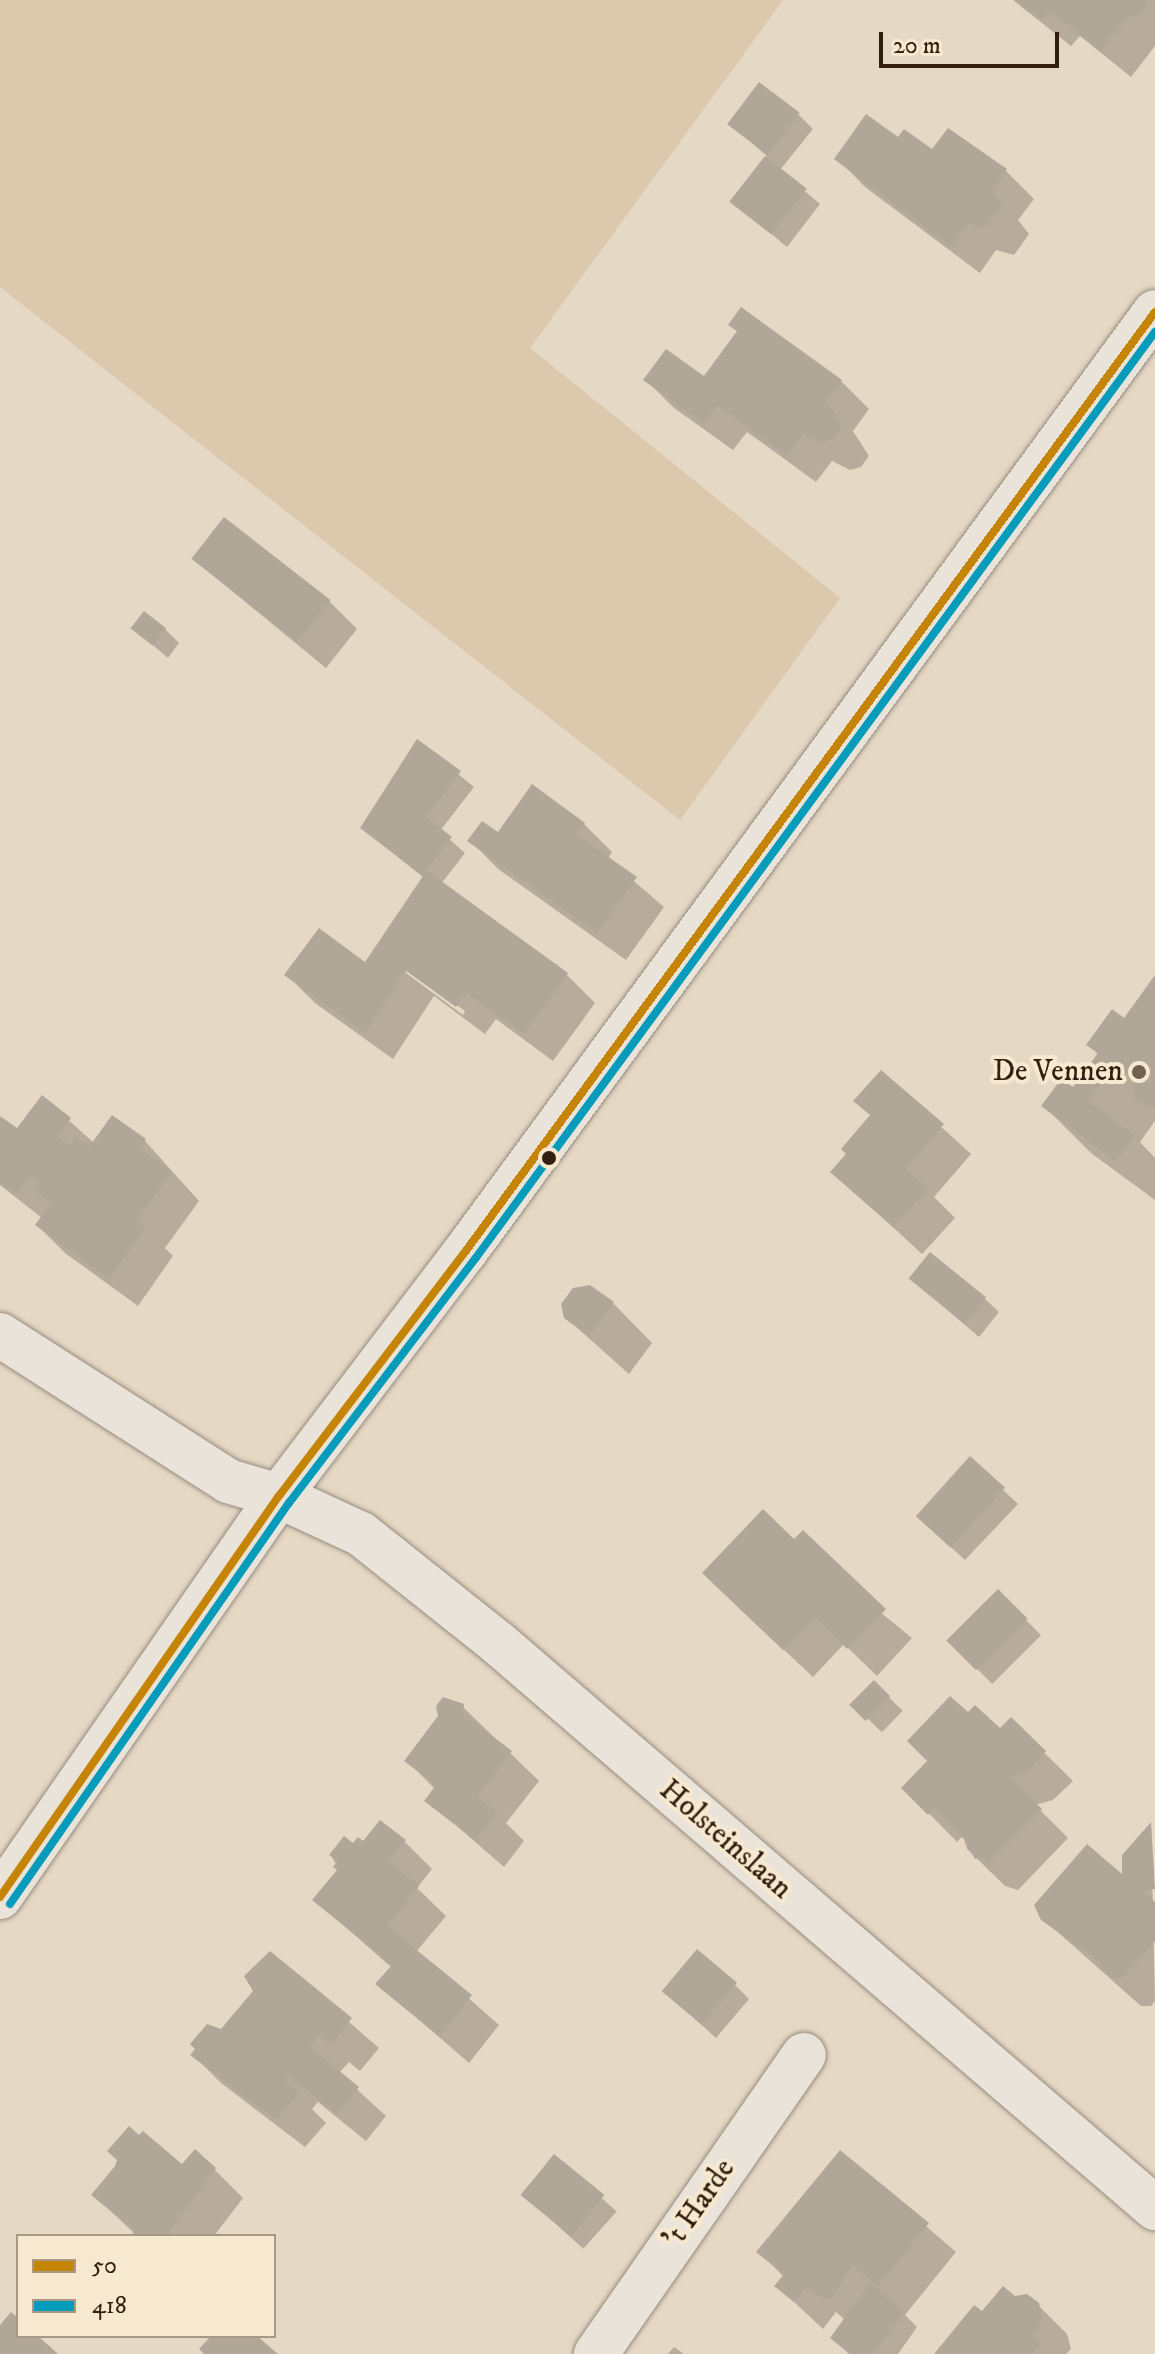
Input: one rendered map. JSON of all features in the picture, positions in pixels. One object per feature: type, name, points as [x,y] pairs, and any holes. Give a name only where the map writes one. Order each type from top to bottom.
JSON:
[{"type":"main road","points":[[0,1897],[279,1496],[465,1252],[1155,312]]},
{"type":"main road","name":"Holsteinslaan","points":[[0,1335],[228,1481],[279,1496],[361,1534],[498,1643],[1155,2208]]},
{"type":"main road","name":"'t Harde","points":[[596,2354],[804,2055]]},
{"type":"shaded area","points":[[0,0],[783,0],[530,348],[840,598],[680,820],[0,287]]},
{"type":"building","points":[[1017,0],[1145,0],[1147,5],[1138,17],[1130,14],[1101,51],[1050,10],[1042,20]]},
{"type":"building","points":[[759,82],[800,113],[768,155],[727,124]]},
{"type":"building","points":[[866,114],[898,137],[904,129],[932,149],[948,128],[1007,169],[992,191],[1002,204],[985,228],[967,224],[951,247],[834,159]]},
{"type":"building","points":[[765,156],[807,189],[771,234],[729,202]]},
{"type":"building","points":[[741,307],[842,380],[826,402],[840,419],[841,428],[833,439],[820,443],[803,434],[787,456],[718,405],[703,423],[643,380],[666,349],[704,376],[737,331],[728,325]]},
{"type":"building","points":[[224,517],[330,600],[298,642],[191,559]]},
{"type":"building","points":[[144,611],[166,628],[153,646],[130,628]]},
{"type":"building","points":[[417,739],[461,771],[426,817],[452,837],[426,870],[568,973],[524,1034],[467,993],[456,1007],[405,970],[365,1033],[284,975],[319,928],[365,962],[423,876],[360,828]]},
{"type":"building","points":[[532,784],[585,823],[577,835],[637,877],[597,933],[467,841],[482,821],[498,832]]},
{"type":"building","name":"De Vennen","points":[[1155,975],[1155,1109],[1133,1097],[1133,1078],[1115,1065],[1088,1101],[1135,1135],[1116,1161],[1041,1106],[1061,1079],[1073,1087],[1098,1053],[1086,1045],[1112,1009],[1124,1018]]},
{"type":"building","points":[[881,1070],[944,1124],[906,1169],[928,1188],[893,1227],[830,1172],[846,1154],[841,1149],[870,1115],[853,1101]]},
{"type":"building","points":[[42,1095],[71,1118],[58,1137],[70,1146],[76,1137],[89,1147],[112,1115],[146,1139],[140,1148],[172,1172],[137,1220],[146,1227],[109,1279],[35,1225],[51,1203],[36,1192],[42,1184],[30,1175],[17,1193],[0,1184],[0,1116],[17,1128]]},
{"type":"building","points":[[930,1252],[986,1297],[965,1324],[909,1278]]},
{"type":"building","points":[[590,1285],[614,1302],[589,1336],[564,1318],[561,1304],[573,1288]]},
{"type":"building","points":[[970,1456],[1005,1487],[951,1548],[916,1516]]},
{"type":"building","points":[[763,1509],[794,1539],[803,1530],[886,1609],[847,1649],[815,1617],[783,1650],[702,1573]]},
{"type":"building","points":[[998,1589],[1028,1619],[976,1670],[946,1641]]},
{"type":"building","points":[[874,1680],[890,1696],[866,1721],[849,1705]]},
{"type":"building","points":[[950,1696],[968,1712],[975,1705],[1000,1728],[1011,1717],[1046,1751],[1025,1773],[1009,1777],[1042,1809],[988,1863],[983,1857],[975,1859],[965,1840],[934,1809],[928,1815],[901,1788],[927,1761],[907,1741]]},
{"type":"building","points":[[443,1697],[464,1704],[463,1714],[512,1751],[477,1796],[497,1812],[475,1840],[424,1801],[436,1785],[404,1761],[438,1716],[436,1706]]},
{"type":"building","points":[[380,1820],[406,1840],[388,1861],[419,1886],[387,1926],[472,1995],[440,2037],[375,1984],[392,1965],[312,1900],[337,1870],[333,1867],[338,1861],[329,1855],[344,1836],[353,1843],[358,1837],[363,1841]]},
{"type":"building","points":[[1151,1822],[1155,1889],[1142,1891],[1155,1902],[1155,1941],[1122,1979],[1111,1978],[1097,1960],[1041,1920],[1034,1905],[1087,1844],[1122,1874],[1122,1855]]},
{"type":"building","points":[[697,1949],[737,1982],[701,2025],[662,1991]]},
{"type":"building","points":[[270,1951],[352,2018],[331,2045],[319,2035],[310,2047],[359,2087],[337,2114],[289,2076],[285,2081],[299,2093],[276,2120],[190,2055],[195,2049],[190,2044],[207,2024],[221,2029],[253,1991],[244,1976]]},
{"type":"building","points":[[129,2126],[139,2135],[143,2131],[182,2164],[195,2149],[216,2168],[169,2231],[173,2234],[133,2234],[134,2230],[91,2195],[115,2166],[117,2160],[107,2151]]},
{"type":"building","points":[[840,2150],[929,2223],[878,2286],[852,2265],[832,2299],[824,2300],[807,2285],[794,2302],[774,2286],[784,2274],[756,2252]]},
{"type":"building","points":[[554,2154],[605,2195],[571,2236],[521,2195]]},
{"type":"building","points":[[870,2283],[904,2312],[873,2354],[850,2354],[830,2338]]},
{"type":"building","points":[[1003,2286],[1015,2296],[1027,2294],[1039,2303],[1043,2320],[1031,2335],[1041,2344],[1032,2354],[934,2354],[974,2305],[982,2311]]},
{"type":"building","points":[[11,2312],[16,2316],[16,2338],[40,2338],[58,2354],[0,2354],[0,2325]]},
{"type":"building","points":[[209,2338],[259,2338],[278,2354],[204,2354],[199,2349]]},
{"type":"transit line","name":"50","points":[[0,1897],[279,1496],[465,1252],[1155,312]]},
{"type":"transit line","name":"418","points":[[10,1904],[289,1503],[475,1259],[1155,332]]},
{"type":"place","name":"De Vennen","points":[[1139,1072]]}]
